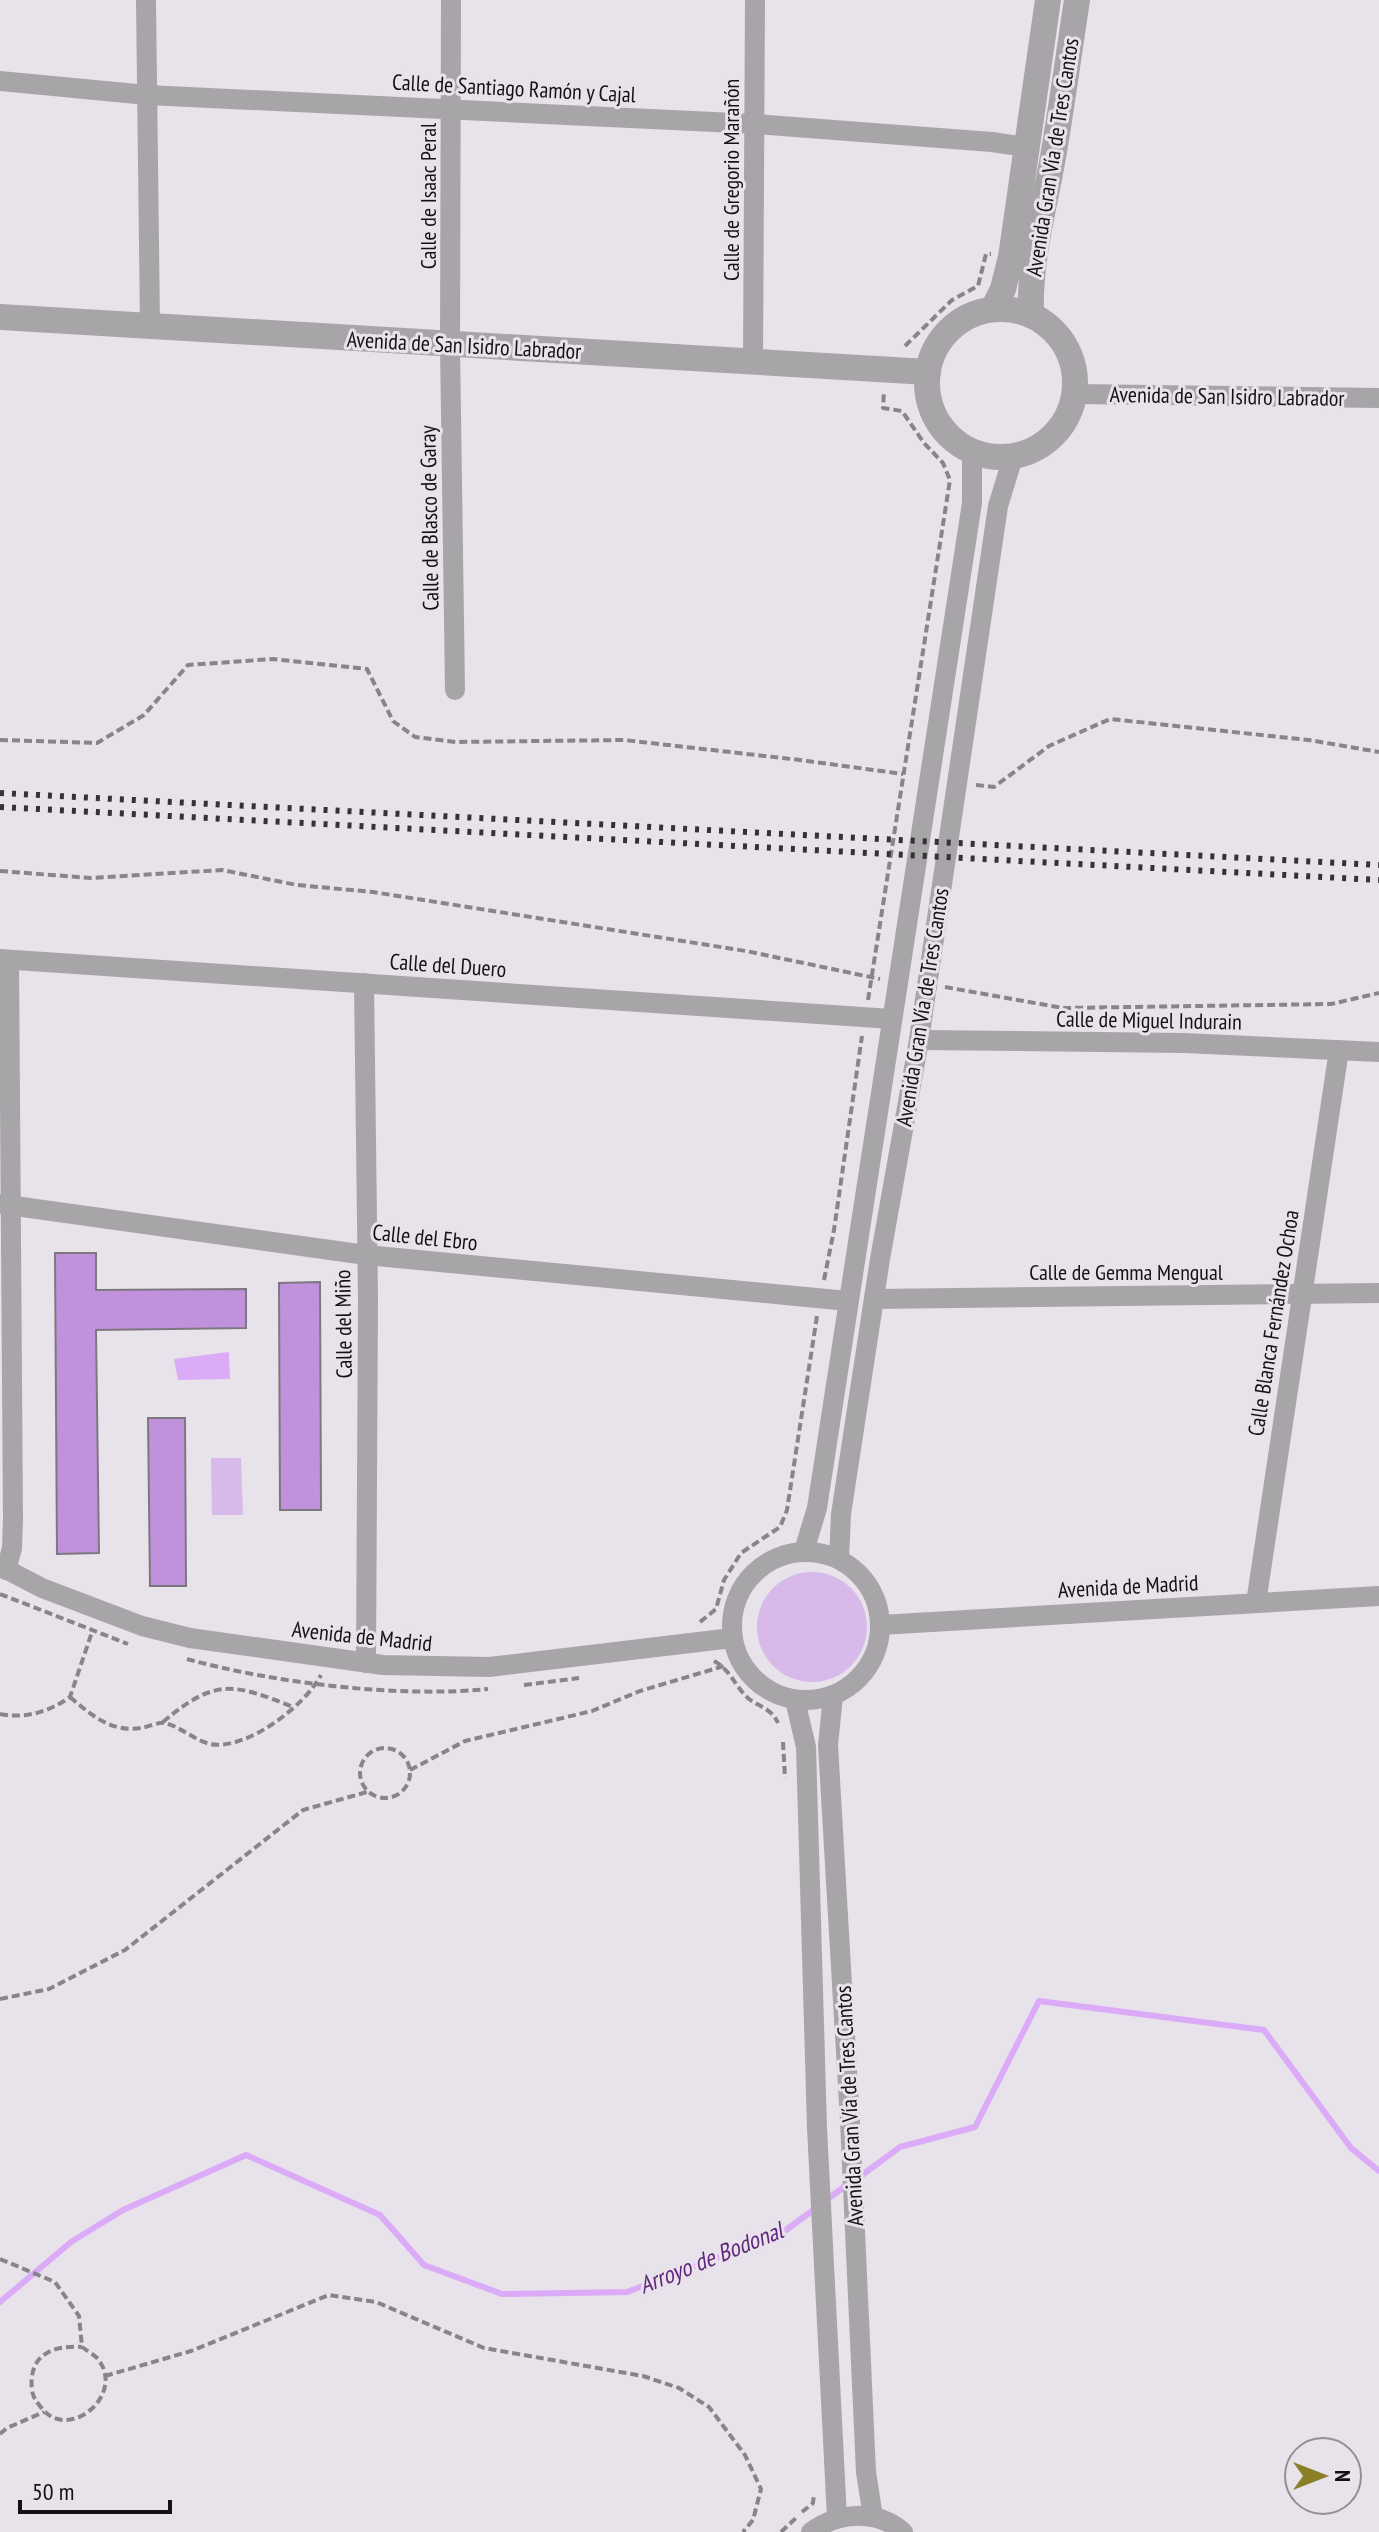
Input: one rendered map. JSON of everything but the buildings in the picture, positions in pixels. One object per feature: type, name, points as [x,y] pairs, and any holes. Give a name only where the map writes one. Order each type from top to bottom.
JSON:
[{"type":"street","points":[[146,0],[150,326]]},
{"type":"street","name":"Calle de Isaac Peral","points":[[450,345],[451,0]]},
{"type":"street","name":"Calle de Gregorio Marañón","points":[[753,360],[755,0]]},
{"type":"street","name":"Avenida Gran Vía de Tres Cantos","points":[[993,309],[1003,289],[1011,257],[1048,0]]},
{"type":"street","name":"Avenida Gran Vía de Tres Cantos","points":[[1031,314],[1034,259],[1077,0]]},
{"type":"street","name":"Calle de Santiago Ramón y Cajal","points":[[0,81],[147,95],[756,124],[1026,147]]},
{"type":"street","points":[[993,309],[1012,309],[1031,314],[1051,328],[1066,347],[1075,370],[1075,394],[1068,416],[1054,435],[1035,450],[1013,457],[992,457],[972,452],[951,439],[936,419],[928,396],[928,372],[935,349],[949,329],[969,315],[993,309]]},
{"type":"street","name":"Avenida de San Isidro Labrador","points":[[0,317],[928,372]]},
{"type":"street","name":"Calle de Blasco de Garay","points":[[450,345],[455,690]]},
{"type":"street","name":"Avenida de San Isidro Labrador","points":[[1075,394],[1379,398]]},
{"type":"street","name":"Avenida Gran Vía de Tres Cantos","points":[[804,1551],[817,1508],[930,780],[972,503],[972,452]]},
{"type":"street","name":"Avenida Gran Vía de Tres Cantos","points":[[839,1559],[841,1514],[919,1040],[998,506],[1013,457]]},
{"type":"street","points":[[3,1568],[12,1548],[13,1520],[5,1205],[5,960]]},
{"type":"street","name":"Calle del Duero","points":[[5,960],[892,1019]]},
{"type":"street","name":"Calle del Miño","points":[[364,983],[366,1663]]},
{"type":"street","name":"Calle de Miguel Indurain","points":[[919,1040],[1184,1043],[1379,1052]]},
{"type":"street","name":"Calle Blanca Fernández Ochoa","points":[[1256,1603],[1339,1050]]},
{"type":"street","name":"Calle del Ebro","points":[[5,1205],[366,1255],[848,1301]]},
{"type":"street","name":"Calle de Gemma Mengual","points":[[874,1299],[1379,1293]]},
{"type":"street","points":[[804,1551],[839,1559],[856,1571],[869,1587],[878,1607],[880,1625],[877,1649],[867,1669],[852,1685],[833,1696],[814,1701],[774,1694],[755,1682],[741,1664],[732,1638],[736,1600],[747,1580],[763,1565],[783,1555],[804,1551]]},
{"type":"street","name":"Avenida de Madrid","points":[[3,1568],[42,1588],[142,1626],[190,1638],[366,1663],[424,1668],[489,1667],[732,1638]]},
{"type":"street","name":"Avenida de Madrid","points":[[880,1625],[1379,1596]]},
{"type":"street","name":"Avenida Gran Vía de Tres Cantos","points":[[833,1696],[828,1745],[866,2472],[873,2517]]},
{"type":"street","name":"Avenida Gran Vía de Tres Cantos","points":[[795,1700],[806,1747],[817,2128],[837,2518]]},
{"type":"street","points":[[811,2532],[837,2518],[855,2515],[873,2517],[903,2532]]},
{"type":"path","points":[[785,1780],[783,1733],[774,1714],[747,1698],[724,1666],[712,1660],[701,1661],[693,1642],[698,1624],[716,1609],[724,1580],[741,1553],[780,1527],[787,1510],[834,1230],[950,480],[943,463],[924,443],[902,411],[883,408],[888,347],[907,346],[930,319],[952,300],[978,286],[986,254],[1011,257]]},
{"type":"path","points":[[0,740],[97,743],[144,715],[188,665],[273,659],[367,669],[393,721],[415,737],[456,742],[624,740],[903,774],[930,780]]},
{"type":"path","points":[[957,783],[994,787],[1049,746],[1110,719],[1294,738],[1379,752]]},
{"type":"path","points":[[0,871],[91,878],[222,870],[297,885],[373,892],[746,951],[897,981]]},
{"type":"path","points":[[927,985],[971,990],[1063,1008],[1331,1004],[1379,993]]},
{"type":"path","points":[[0,1594],[92,1632],[140,1647]]},
{"type":"path","points":[[0,1714],[13,1717],[43,1712],[70,1697],[92,1632]]},
{"type":"path","points":[[180,1658],[317,1683],[407,1690],[495,1688]]},
{"type":"path","points":[[163,1722],[209,1744],[238,1743],[293,1707],[317,1683],[330,1659]]},
{"type":"path","points":[[410,1770],[465,1741],[592,1711],[640,1691],[724,1666]]},
{"type":"path","points":[[521,1685],[591,1677]]},
{"type":"path","points":[[70,1697],[98,1719],[117,1728],[129,1729],[163,1722],[188,1701],[221,1688],[260,1694],[293,1707]]},
{"type":"path","points":[[388,1748],[403,1755],[410,1770],[402,1792],[391,1798],[378,1798],[367,1792],[359,1778],[362,1762],[373,1751],[388,1748]]},
{"type":"path","points":[[0,1999],[49,1989],[125,1950],[303,1810],[367,1792]]},
{"type":"path","points":[[0,2259],[55,2282],[79,2316],[82,2347]]},
{"type":"path","points":[[105,2376],[191,2351],[329,2295],[376,2302],[484,2348],[643,2376],[679,2388],[709,2407],[745,2455],[761,2489],[753,2520],[743,2532]]},
{"type":"path","points":[[61,2345],[82,2347],[97,2358],[105,2376],[102,2398],[87,2415],[65,2420],[44,2412],[32,2395],[31,2373],[42,2355],[61,2345]]},
{"type":"path","points":[[0,2434],[44,2412]]},
{"type":"shaded area","points":[[229,1352],[230,1379],[178,1380],[174,1359]]},
{"type":"shaded area","points":[[211,1458],[241,1458],[243,1515],[212,1515]]},
{"type":"shaded area","points":[[812,1572],[833,1576],[851,1588],[863,1606],[867,1627],[863,1648],[851,1666],[833,1678],[812,1682],[791,1678],[773,1666],[761,1648],[757,1627],[761,1606],[773,1588],[791,1576]]},
{"type":"waterway","name":"Arroyo de Bodonal","points":[[858,2178],[900,2147],[975,2127],[1039,2001],[1264,2030],[1351,2148],[1379,2171]]},
{"type":"waterway","name":"Arroyo de Bodonal","points":[[0,2302],[71,2242],[123,2210],[246,2155],[380,2215],[424,2265],[502,2294],[627,2292],[782,2233],[816,2208]]},
{"type":"waterway","name":"Arroyo de Bodonal","points":[[825,2201],[848,2184]]},
{"type":"railway","points":[[0,793],[1379,865]]},
{"type":"railway","points":[[0,807],[1379,880]]}]
